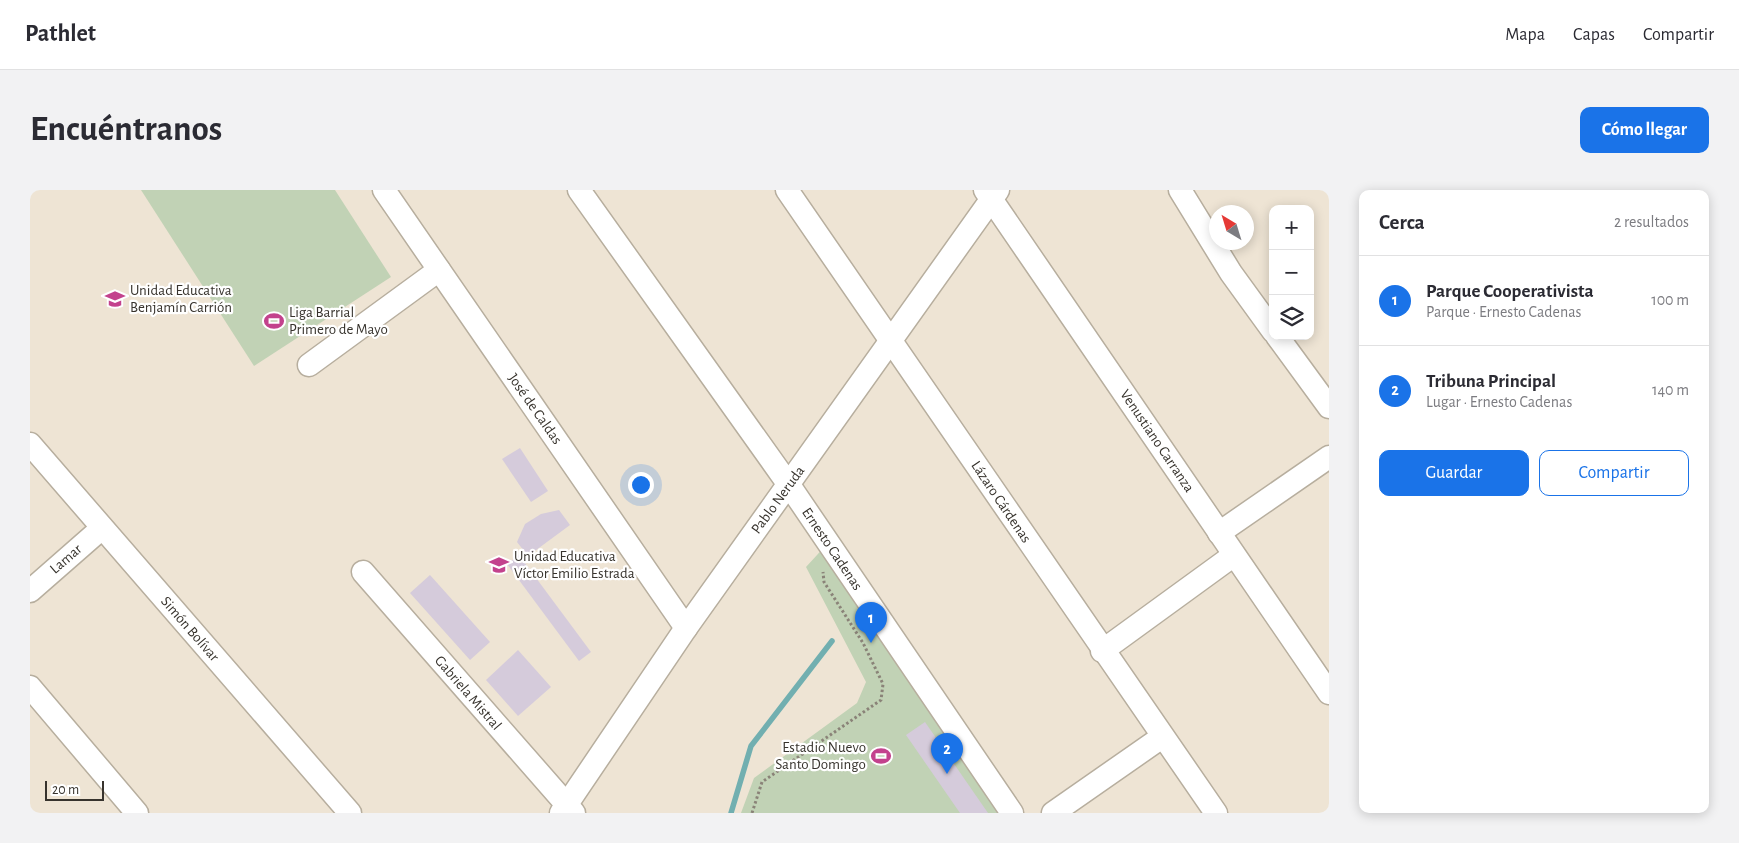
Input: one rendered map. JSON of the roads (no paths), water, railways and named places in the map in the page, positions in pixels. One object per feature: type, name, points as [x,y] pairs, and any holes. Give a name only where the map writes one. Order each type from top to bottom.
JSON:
[{"type":"street","name":"José de Caldas","points":[[384,190],[686,628]]},
{"type":"street","name":"Ernesto Cadenas","points":[[579,190],[789,485],[1012,813]]},
{"type":"street","name":"Lázaro Cárdenas","points":[[787,190],[1102,651],[1216,813]]},
{"type":"street","points":[[1180,190],[1230,273],[1269,326]]},
{"type":"street","name":"Pablo Neruda","points":[[567,810],[686,628],[891,340],[991,193]]},
{"type":"street","name":"Venustiano Carranza","points":[[991,193],[1219,533],[1329,693]]},
{"type":"street","points":[[309,364],[439,270]]},
{"type":"street","points":[[1280,340],[1329,408]]},
{"type":"street","name":"Simón Bolívar","points":[[30,444],[350,813]]},
{"type":"street","points":[[1219,533],[1329,457]]},
{"type":"street","name":"Lamar","points":[[30,591],[102,528]]},
{"type":"street","points":[[1102,651],[1234,555]]},
{"type":"street","name":"Gabriela Mistral","points":[[363,572],[567,810]]},
{"type":"street","points":[[30,687],[137,813]]},
{"type":"street","points":[[1053,813],[1162,737]]},
{"type":"waterway","points":[[731,813],[751,746],[832,641]]},
{"type":"place","name":"Unidad Educativa Benjamín Carrión","points":[[115,299]]},
{"type":"place","name":"Liga Barrial Primero de Mayo","points":[[274,321]]},
{"type":"place","name":"Unidad Educativa Víctor Emilio Estrada","points":[[499,565]]},
{"type":"place","name":"Parque Cooperativista","points":[[871,643]]},
{"type":"place","name":"Estadio Nuevo Santo Domingo","points":[[881,756]]},
{"type":"place","name":"Tribuna Principal","points":[[947,774]]}]
